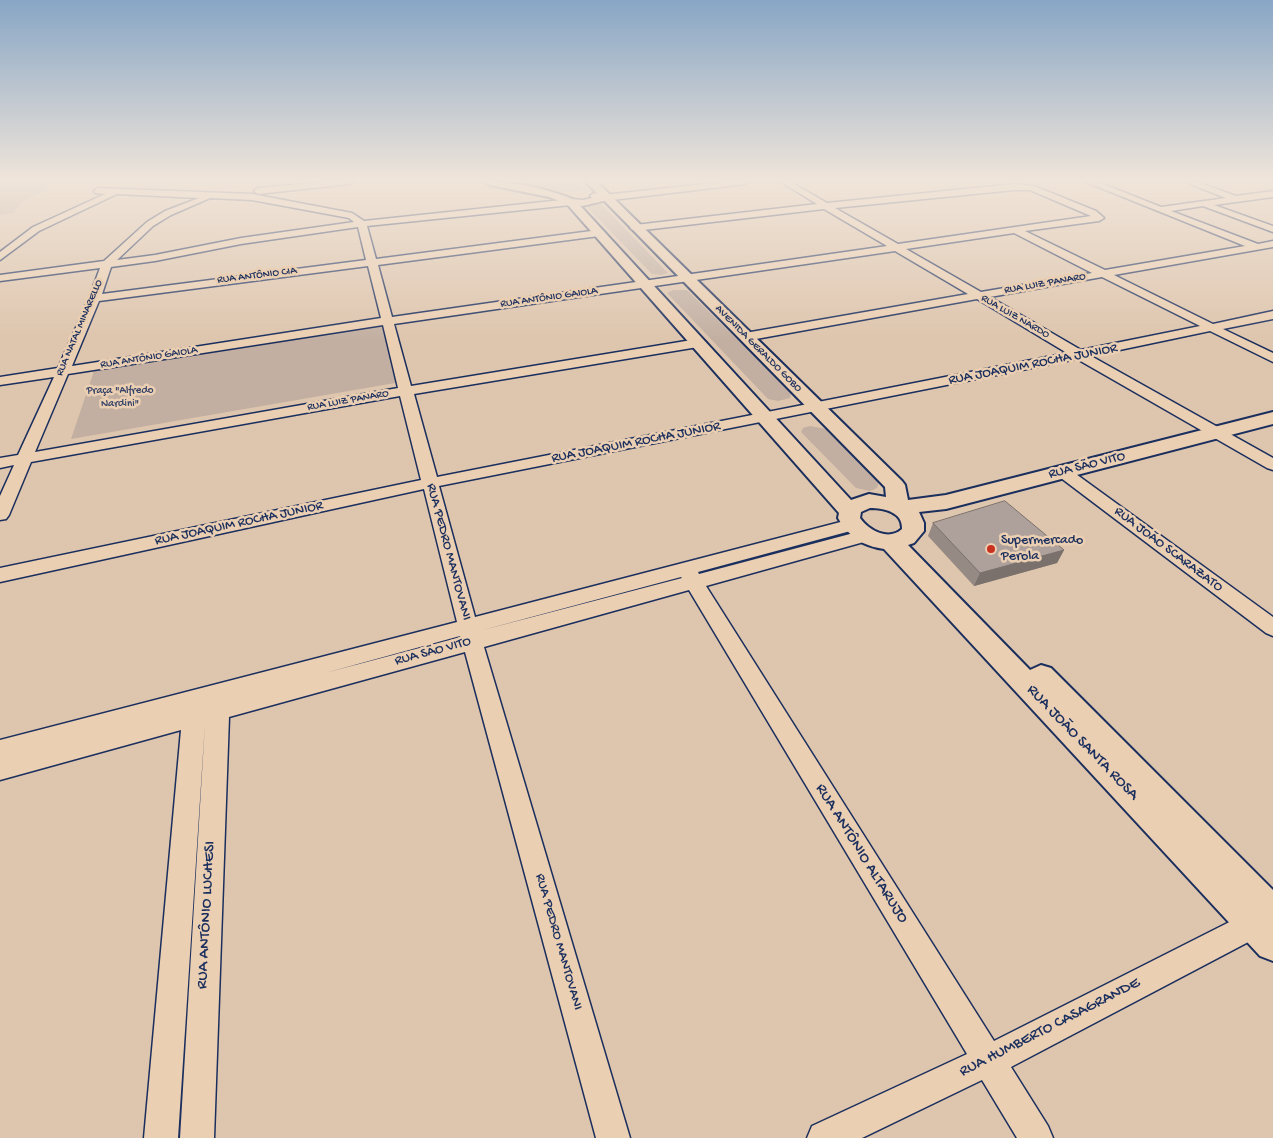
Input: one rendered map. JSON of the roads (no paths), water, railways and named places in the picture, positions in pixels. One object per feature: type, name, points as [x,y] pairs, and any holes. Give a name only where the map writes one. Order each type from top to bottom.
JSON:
[{"type":"street","points":[[0,257],[29,235]]},
{"type":"street","name":"RUA NATAL MINARELLO","points":[[0,515],[95,298],[107,264],[138,235]]},
{"type":"street","points":[[0,278],[155,258],[241,241],[283,235]]},
{"type":"street","name":"RUA PEDRO MANTOVANI","points":[[365,235],[470,634],[613,1138]]},
{"type":"street","name":"RUA ANTÔNIO CIA","points":[[95,298],[582,235]]},
{"type":"street","points":[[601,235],[766,418],[885,524],[894,485],[946,502]]},
{"type":"street","name":"AVENIDA GERALDO GOBO","points":[[642,235],[894,485]]},
{"type":"street","name":"RUA LUIZ NARDO","points":[[874,235],[1273,465]]},
{"type":"street","name":"RUA ANTÔNIO GAIOLA","points":[[0,380],[388,321],[988,235]]},
{"type":"street","points":[[1025,235],[1273,358]]},
{"type":"street","points":[[1227,235],[1273,253]]},
{"type":"street","name":"RUA LUIZ PANARO","points":[[745,337],[1273,244]]},
{"type":"street","name":"RUA JOAQUIM ROCHA JUNIOR","points":[[0,575],[430,483],[817,408],[1273,316]]},
{"type":"street","name":"RUA LUIZ PANARO","points":[[0,463],[406,390],[698,343]]},
{"type":"street","name":"RUA SÃO VITO","points":[[0,750],[207,704],[1224,436],[1273,418]]},
{"type":"street","name":"RUA SÃO VITO","points":[[1224,436],[1273,430]]},
{"type":"street","name":"RUA SÃO VITO","points":[[885,524],[946,502],[1069,476]]},
{"type":"street","name":"RUA JOÃO SCARAZATO","points":[[1069,476],[1273,628]]},
{"type":"street","name":"RUA JOÃO SANTA ROSA","points":[[885,524],[1269,922]]},
{"type":"street","name":"RUA ANTÔNIO ALTARUJO","points":[[690,576],[1036,1138]]},
{"type":"street","name":"RUA SÃO VITO","points":[[0,769],[207,704]]},
{"type":"street","name":"RUA ANTÔNIO LUCHESI","points":[[161,1138],[207,704]]},
{"type":"street","name":"RUA ANTÔNIO LUCHESI","points":[[197,1138],[207,704]]},
{"type":"street","name":"RUA HUMBERTO CASAGRANDE","points":[[824,1138],[988,1061],[1269,922]]},
{"type":"place","name":"Supermercado Perola","points":[[991,549]]},
{"type":"park label","name":"Praça \"Alfredo Nardini\"","points":[[120,397]]}]
